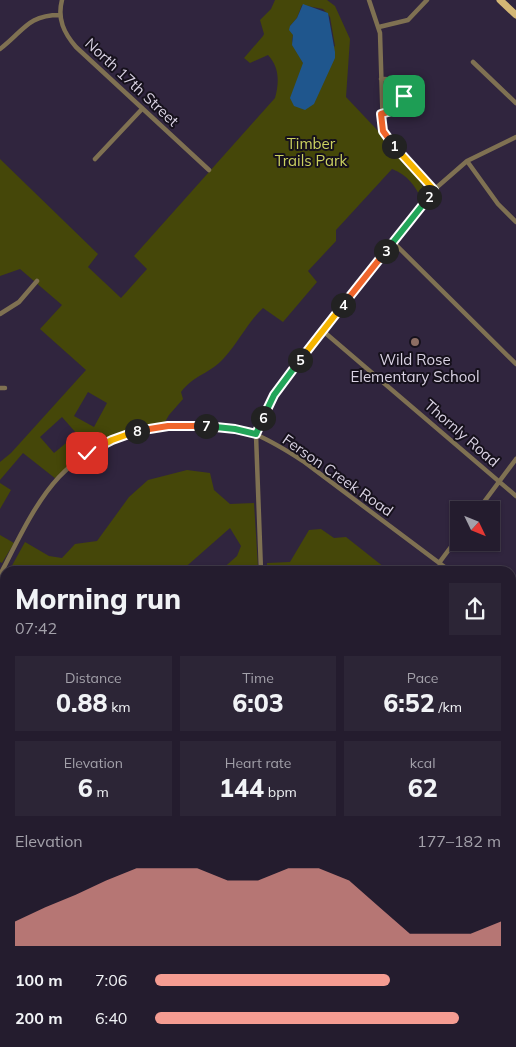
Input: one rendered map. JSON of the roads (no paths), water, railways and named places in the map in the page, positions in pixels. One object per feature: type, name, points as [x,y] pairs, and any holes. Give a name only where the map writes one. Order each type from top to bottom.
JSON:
[{"type":"main road","points":[[500,0],[516,14]]},
{"type":"street","name":"North 17th Street","points":[[62,0],[60,15],[64,31],[76,47],[209,170]]},
{"type":"street","points":[[370,0],[379,27],[381,114],[384,134],[434,190]]},
{"type":"street","points":[[379,27],[408,20],[427,0]]},
{"type":"street","points":[[0,49],[29,22],[40,16],[60,15]]},
{"type":"street","points":[[473,62],[516,103]]},
{"type":"street","points":[[381,79],[391,79],[398,83],[404,96],[398,109],[381,114]]},
{"type":"street","points":[[95,159],[142,108]]},
{"type":"street","points":[[260,566],[256,434],[274,395],[322,331],[434,190],[467,161],[516,137]]},
{"type":"street","points":[[467,161],[498,204],[516,222]]},
{"type":"street","points":[[393,242],[516,364]]},
{"type":"street","points":[[0,314],[19,302],[38,281]]},
{"type":"street","name":"Thornly Road","points":[[322,331],[516,496]]},
{"type":"street","name":"Ferson Creek Road","points":[[5,566],[40,504],[70,467],[100,445],[133,432],[168,426],[216,427],[256,434],[304,461],[443,566]]},
{"type":"street","points":[[485,501],[516,459]]},
{"type":"street","points":[[439,563],[450,548]]},
{"type":"water","points":[[303,4],[328,13],[335,52],[335,58],[314,104],[305,110],[294,106],[290,98],[303,63],[292,45],[293,35],[289,30]]},
{"type":"place","name":"Wild Rose Elementary School","points":[[415,342]]},
{"type":"park label","name":"Timber Trails Park","points":[[311,152]]}]
